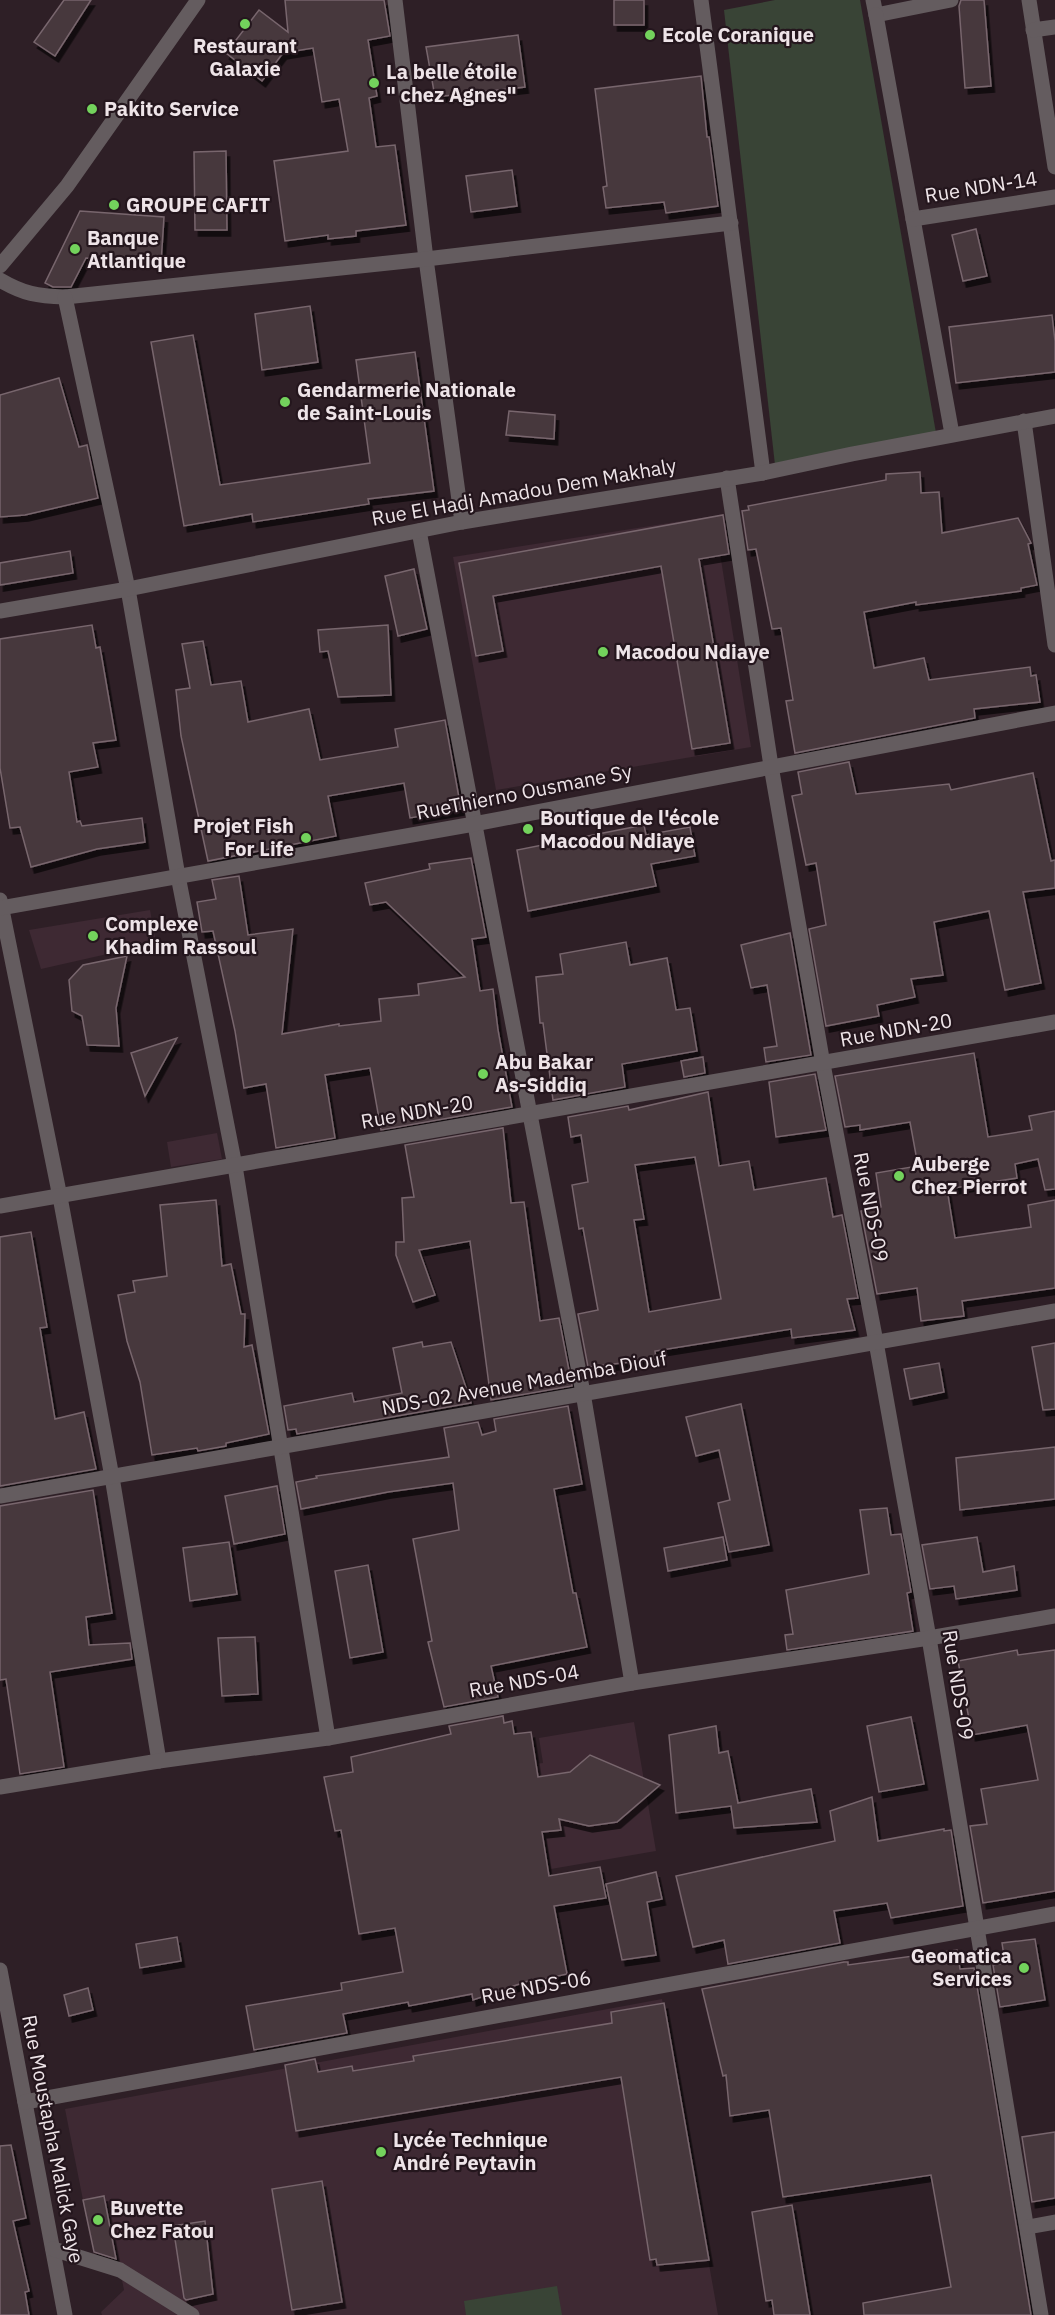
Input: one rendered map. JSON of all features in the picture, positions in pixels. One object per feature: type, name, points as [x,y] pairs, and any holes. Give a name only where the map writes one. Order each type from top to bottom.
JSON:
[{"type":"street","points":[[0,267],[67,186],[198,0]]},
{"type":"street","points":[[395,0],[426,259],[462,522]]},
{"type":"street","points":[[701,0],[763,473]]},
{"type":"street","points":[[873,0],[952,434]]},
{"type":"street","points":[[876,15],[951,0]]},
{"type":"street","points":[[1029,0],[1055,167]]},
{"type":"street","points":[[1033,30],[1055,27]]},
{"type":"street","name":"Rue NDN-14","points":[[913,219],[1055,197]]},
{"type":"street","points":[[0,280],[17,290],[34,296],[64,297],[426,259],[731,222]]},
{"type":"street","points":[[64,297],[128,589],[178,876],[235,1167],[328,1738]]},
{"type":"street","name":"Rue El Hadj Amadou Dem Makhaly","points":[[0,611],[128,589],[462,522],[763,473],[952,434],[1055,416]]},
{"type":"street","points":[[1024,420],[1055,645]]},
{"type":"street","name":"Rue NDS-09","points":[[727,478],[771,766],[823,1064],[929,1638],[1041,2315]]},
{"type":"street","points":[[419,531],[583,1394],[632,1683]]},
{"type":"street","name":"RueThierno Ousmane Sy","points":[[1,904],[178,876],[474,824],[1055,713]]},
{"type":"street","points":[[1,904],[60,1197],[112,1477],[159,1761]]},
{"type":"street","name":"Rue NDN-20","points":[[0,1206],[235,1167],[1055,1022]]},
{"type":"street","name":"NDS-02 Avenue Mademba Diouf","points":[[0,1496],[1055,1311]]},
{"type":"street","name":"Rue NDS-04","points":[[0,1787],[159,1761],[328,1738],[632,1683],[929,1638],[1055,1616]]},
{"type":"street","name":"Rue NDS-06","points":[[25,2102],[1055,1914]]},
{"type":"street","name":"Rue Moustapha Malick Gaye","points":[[0,1970],[64,2315]]},
{"type":"street","points":[[1028,2227],[1055,2222]]},
{"type":"street","points":[[53,2249],[120,2270],[192,2315]]},
{"type":"shaded area","name":"Macodou Ndiaye","points":[[714,516],[751,747],[496,790],[453,557]]},
{"type":"shaded area","name":"Complexe Khadim Rassoul","points":[[150,910],[156,943],[41,969],[29,930]]},
{"type":"shaded area","points":[[217,1133],[222,1159],[171,1167],[167,1142]]},
{"type":"shaded area","points":[[634,1722],[656,1851],[551,1869],[534,1764],[543,1763],[539,1738]]},
{"type":"shaded area","name":"Lycée Technique André Peytavin","points":[[662,1999],[718,2315],[102,2315],[101,2312],[124,2290],[105,2196],[83,2200],[65,2109]]},
{"type":"green space","points":[[775,0],[860,0],[936,433],[775,465],[724,10]]},
{"type":"green space","points":[[557,2286],[562,2315],[466,2315],[464,2301]]},
{"type":"building","points":[[64,0],[91,0],[55,56],[34,42]]},
{"type":"building","points":[[285,0],[384,0],[390,36],[368,40],[377,96],[369,98],[376,147],[395,145],[406,225],[356,231],[356,236],[328,239],[328,235],[285,241],[274,161],[348,151],[339,99],[322,102],[313,48],[283,53],[262,81],[226,53],[259,10],[288,32]]},
{"type":"building","points":[[614,0],[644,0],[644,25],[614,25]]},
{"type":"building","points":[[961,0],[984,0],[991,86],[965,88],[959,6]]},
{"type":"building","points":[[518,35],[525,87],[435,97],[426,47]]},
{"type":"building","points":[[701,76],[707,137],[709,137],[718,206],[666,213],[664,202],[606,208],[603,187],[607,186],[595,89]]},
{"type":"building","points":[[226,151],[227,230],[195,230],[194,152]]},
{"type":"building","points":[[512,170],[517,206],[471,212],[466,176]]},
{"type":"building","points":[[80,211],[164,217],[161,263],[86,258],[71,287],[53,287],[45,283]]},
{"type":"building","points":[[976,229],[987,276],[963,281],[952,235]]},
{"type":"building","points":[[310,306],[318,362],[262,370],[255,314]]},
{"type":"building","points":[[1052,315],[1055,372],[956,383],[949,327]]},
{"type":"building","points":[[193,335],[220,485],[370,463],[356,360],[415,352],[434,491],[368,499],[369,504],[253,522],[252,514],[184,526],[151,342]]},
{"type":"building","points":[[59,378],[79,447],[87,445],[98,498],[25,515],[0,517],[0,395]]},
{"type":"building","points":[[509,411],[555,415],[554,439],[506,435]]},
{"type":"building","points":[[920,472],[921,493],[939,492],[942,533],[1018,518],[1031,543],[1028,544],[1037,585],[1021,588],[1021,591],[916,605],[916,602],[864,612],[874,668],[924,658],[929,680],[1030,667],[1031,676],[1036,675],[1040,702],[974,709],[975,718],[795,753],[786,701],[793,700],[781,628],[772,629],[756,549],[748,550],[742,511],[749,510],[748,506],[886,480],[886,474]]},
{"type":"building","points":[[723,515],[729,554],[699,559],[730,743],[692,749],[661,566],[493,596],[503,651],[476,656],[459,563]]},
{"type":"building","points":[[70,551],[73,573],[0,585],[0,563]]},
{"type":"building","points":[[414,569],[427,629],[398,636],[385,576]]},
{"type":"building","points":[[92,625],[96,648],[100,647],[116,740],[93,743],[98,767],[69,772],[77,822],[80,821],[82,826],[142,818],[145,842],[97,849],[31,867],[20,827],[10,828],[0,768],[0,639]]},
{"type":"building","points":[[388,625],[391,695],[338,697],[328,651],[320,652],[318,630]]},
{"type":"building","points":[[203,641],[211,685],[241,681],[248,722],[309,709],[320,760],[398,747],[395,729],[445,720],[461,809],[410,818],[404,783],[328,796],[336,836],[208,861],[181,736],[176,690],[190,688],[182,644]]},
{"type":"building","points":[[849,762],[856,794],[949,784],[951,790],[1033,773],[1051,861],[1055,860],[1055,888],[1023,892],[1041,983],[1005,990],[989,911],[934,922],[943,975],[911,979],[915,997],[877,1005],[879,1016],[826,1026],[809,929],[826,925],[816,863],[806,865],[792,796],[802,794],[798,772]]},
{"type":"building","points":[[644,825],[646,835],[690,827],[695,856],[651,864],[656,886],[528,911],[517,850]]},
{"type":"building","points":[[471,858],[486,937],[472,939],[480,991],[493,989],[512,1107],[381,1130],[370,1068],[325,1075],[335,1138],[276,1148],[266,1084],[244,1088],[235,1031],[213,931],[202,932],[197,902],[216,899],[212,880],[239,876],[248,935],[293,929],[282,1034],[339,1024],[339,1026],[381,1021],[379,999],[419,995],[418,984],[465,977],[386,902],[370,905],[365,883],[430,869],[429,864]]},
{"type":"building","points":[[790,933],[811,1055],[766,1062],[764,1048],[777,1046],[767,985],[751,988],[741,945]]},
{"type":"building","points":[[626,942],[630,965],[667,958],[676,1010],[690,1008],[697,1051],[622,1064],[625,1087],[553,1100],[543,1023],[540,1023],[536,977],[563,974],[560,954]]},
{"type":"building","points":[[127,956],[116,1008],[119,1046],[87,1045],[82,1016],[72,1011],[69,980],[83,965]]},
{"type":"building","points":[[177,1038],[145,1096],[131,1053]]},
{"type":"building","points":[[974,1053],[988,1137],[1032,1130],[1029,1116],[1055,1111],[1055,1189],[1045,1190],[1038,1159],[1015,1164],[1017,1178],[947,1189],[955,1238],[1031,1227],[1028,1205],[1055,1200],[1055,1288],[962,1301],[964,1316],[921,1321],[917,1288],[877,1294],[861,1211],[881,1207],[876,1173],[918,1166],[910,1122],[860,1130],[860,1125],[845,1127],[835,1076]]},
{"type":"building","points":[[703,1057],[705,1073],[684,1077],[681,1061]]},
{"type":"building","points":[[815,1074],[826,1130],[776,1137],[769,1082]]},
{"type":"building","points":[[708,1092],[719,1166],[749,1161],[754,1190],[826,1178],[833,1217],[842,1215],[858,1298],[847,1299],[855,1330],[792,1338],[791,1329],[655,1351],[656,1359],[588,1367],[578,1314],[598,1310],[583,1228],[579,1229],[572,1185],[588,1182],[581,1135],[571,1137],[568,1117],[628,1106],[629,1110]],"holes":[[[695,1157],[721,1299],[649,1312],[634,1220],[644,1219],[635,1165]]]},
{"type":"building","points":[[503,1128],[511,1203],[524,1202],[540,1321],[559,1318],[572,1386],[491,1400],[470,1241],[419,1250],[435,1295],[413,1302],[396,1255],[396,1242],[404,1242],[402,1198],[414,1197],[405,1145]]},
{"type":"building","points":[[216,1200],[222,1266],[231,1264],[241,1314],[245,1314],[244,1347],[252,1345],[269,1434],[226,1443],[226,1446],[152,1455],[140,1382],[127,1341],[118,1295],[135,1292],[133,1281],[167,1276],[160,1205]]},
{"type":"building","points":[[31,1232],[47,1327],[40,1328],[55,1419],[84,1412],[96,1469],[0,1486],[0,1237]]},
{"type":"building","points":[[422,1342],[423,1347],[451,1342],[471,1403],[297,1434],[296,1429],[288,1430],[284,1406],[352,1393],[354,1402],[402,1393],[393,1348]]},
{"type":"building","points":[[1055,1343],[1055,1409],[1043,1410],[1032,1347]]},
{"type":"building","points":[[939,1363],[944,1392],[910,1399],[904,1369]]},
{"type":"building","points":[[741,1404],[769,1545],[729,1552],[718,1503],[730,1500],[719,1450],[696,1456],[686,1417]]},
{"type":"building","points":[[568,1406],[582,1484],[554,1489],[573,1593],[576,1593],[587,1647],[491,1666],[498,1697],[444,1707],[428,1642],[432,1641],[413,1539],[459,1530],[453,1483],[388,1492],[301,1509],[296,1482],[317,1478],[316,1476],[449,1457],[444,1428],[478,1422],[482,1435],[496,1431],[494,1419]]},
{"type":"building","points":[[1055,1447],[1055,1499],[960,1510],[956,1458]]},
{"type":"building","points":[[277,1486],[285,1534],[234,1544],[225,1496]]},
{"type":"building","points":[[93,1490],[112,1613],[86,1617],[89,1645],[130,1643],[132,1659],[50,1672],[64,1767],[20,1774],[6,1679],[0,1680],[0,1506]]},
{"type":"building","points":[[887,1508],[891,1535],[901,1534],[911,1592],[907,1593],[913,1631],[787,1650],[785,1635],[793,1634],[786,1590],[869,1574],[860,1510]]},
{"type":"building","points":[[723,1537],[727,1560],[668,1571],[664,1548]]},
{"type":"building","points":[[977,1537],[983,1572],[1014,1566],[1017,1590],[956,1599],[954,1586],[930,1589],[922,1545]]},
{"type":"building","points":[[229,1542],[237,1594],[190,1601],[183,1548]]},
{"type":"building","points":[[368,1565],[383,1652],[350,1658],[335,1571]]},
{"type":"building","points":[[255,1637],[258,1694],[222,1696],[218,1638]]},
{"type":"building","points":[[1017,1650],[1018,1655],[1055,1650],[1055,1891],[983,1903],[970,1826],[987,1824],[981,1789],[1038,1780],[1027,1725],[972,1735],[958,1661]]},
{"type":"building","points":[[503,1716],[504,1723],[512,1721],[514,1734],[531,1732],[538,1777],[570,1772],[590,1755],[660,1785],[617,1822],[589,1826],[559,1819],[561,1830],[542,1832],[549,1876],[600,1867],[606,1898],[554,1906],[567,1974],[531,1982],[531,1980],[473,2000],[472,1994],[409,2006],[408,2002],[343,2014],[347,2033],[254,2050],[246,2006],[342,1990],[341,1983],[403,1972],[395,1928],[359,1934],[341,1830],[335,1831],[324,1777],[353,1772],[351,1757],[451,1734],[449,1726]]},
{"type":"building","points":[[911,1717],[924,1784],[879,1792],[867,1726]]},
{"type":"building","points":[[716,1726],[719,1753],[728,1751],[738,1803],[811,1789],[817,1822],[734,1828],[731,1806],[676,1813],[669,1735]]},
{"type":"building","points":[[872,1797],[878,1841],[944,1829],[944,1831],[951,1830],[963,1906],[891,1918],[887,1903],[834,1911],[840,1943],[728,1964],[724,1940],[693,1947],[676,1876],[835,1841],[830,1811]]},
{"type":"building","points":[[656,1872],[662,1899],[647,1902],[656,1955],[622,1960],[606,1884]]},
{"type":"building","points":[[177,1937],[181,1961],[140,1968],[136,1944]]},
{"type":"building","points":[[1035,1939],[1045,2000],[1000,2007],[993,1965],[1005,1963],[1002,1943]]},
{"type":"building","points":[[957,1950],[960,1969],[974,1968],[1031,2315],[864,2315],[863,2303],[951,2287],[931,2175],[783,2197],[769,2110],[730,2116],[726,2075],[723,2076],[702,1989],[844,1962],[848,1962],[848,1965]]},
{"type":"building","points":[[88,1988],[93,2010],[69,2016],[64,1995]]},
{"type":"building","points":[[664,2003],[709,2260],[657,2265],[656,2259],[650,2260],[621,2077],[296,2131],[285,2065],[315,2059],[318,2072],[352,2066],[353,2071],[414,2061],[413,2056],[612,2023],[611,2012]]},
{"type":"building","points":[[1055,2132],[1055,2198],[1032,2202],[1022,2137]]},
{"type":"building","points":[[11,2145],[26,2218],[13,2221],[29,2291],[25,2292],[29,2315],[0,2315],[0,2146]]},
{"type":"building","points":[[322,2181],[342,2302],[292,2310],[272,2189]]},
{"type":"building","points":[[104,2196],[116,2259],[94,2252],[83,2200]]},
{"type":"building","points":[[792,2205],[810,2315],[774,2315],[772,2300],[766,2301],[752,2212]]},
{"type":"building","points":[[205,2221],[213,2294],[186,2300],[173,2226]]},
{"type":"place","name":"Restaurant Galaxie","points":[[245,24]]},
{"type":"place","name":"Ecole Coranique","points":[[650,35]]},
{"type":"place","name":"La belle étoile \" chez Agnes\"","points":[[374,83]]},
{"type":"place","name":"Pakito Service","points":[[92,109]]},
{"type":"place","name":"GROUPE CAFIT","points":[[114,205]]},
{"type":"place","name":"Banque Atlantique","points":[[75,249]]},
{"type":"place","name":"Gendarmerie Nationale de Saint-Louis","points":[[285,402]]},
{"type":"place","name":"Macodou Ndiaye","points":[[603,652]]},
{"type":"place","name":"Boutique de l'école Macodou Ndiaye","points":[[528,829]]},
{"type":"place","name":"Projet Fish For Life","points":[[306,838]]},
{"type":"place","name":"Complexe Khadim Rassoul","points":[[93,936]]},
{"type":"place","name":"Abu Bakar As-Siddiq","points":[[483,1074]]},
{"type":"place","name":"Auberge Chez Pierrot","points":[[899,1176]]},
{"type":"place","name":"Geomatica Services","points":[[1024,1968]]},
{"type":"place","name":"Lycée Technique André Peytavin","points":[[381,2152]]},
{"type":"place","name":"Buvette Chez Fatou","points":[[98,2220]]}]
